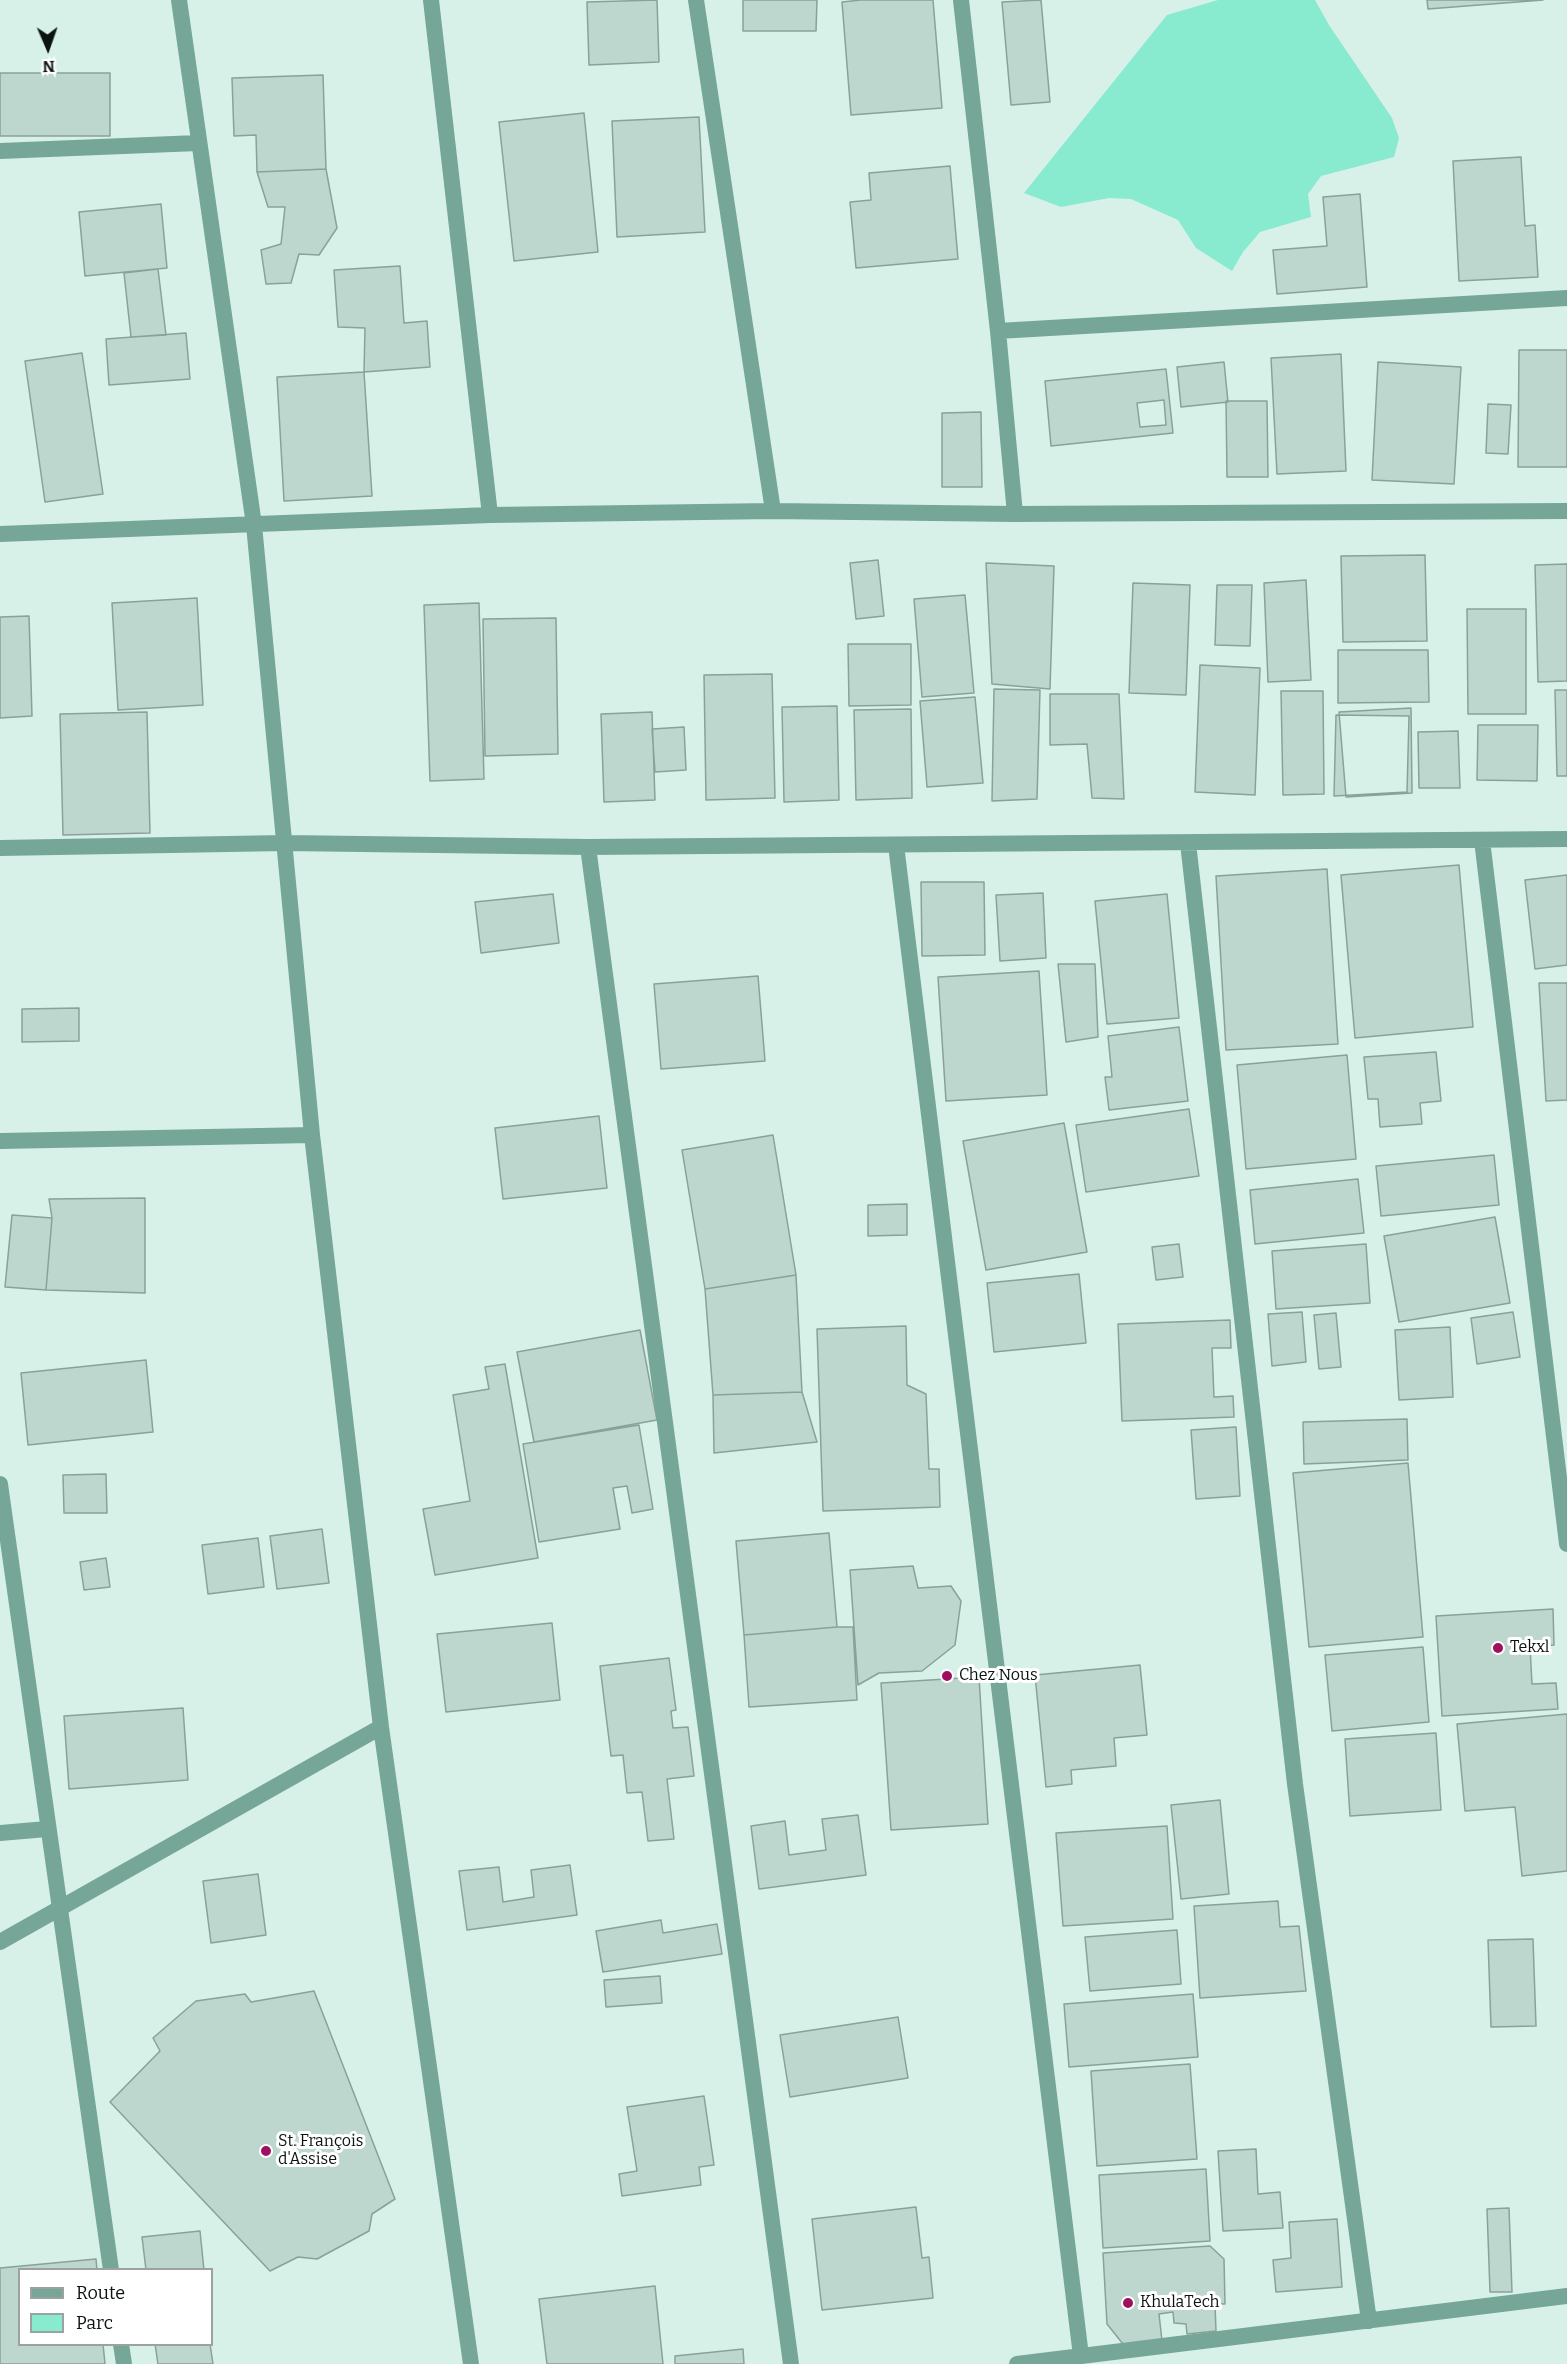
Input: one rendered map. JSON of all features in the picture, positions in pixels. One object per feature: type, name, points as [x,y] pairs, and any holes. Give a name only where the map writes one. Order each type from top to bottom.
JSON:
[{"type":"street","points":[[179,0],[254,525],[312,1135],[381,1726],[471,2364]]},
{"type":"street","points":[[431,0],[490,515]]},
{"type":"street","points":[[696,0],[774,511]]},
{"type":"street","points":[[961,0],[998,331],[1015,514]]},
{"type":"street","points":[[0,151],[198,142]]},
{"type":"street","points":[[998,331],[1567,298]]},
{"type":"street","points":[[0,534],[490,515],[774,511],[1015,514],[1567,511]]},
{"type":"street","points":[[0,848],[285,843],[588,847],[1567,839]]},
{"type":"street","points":[[1482,840],[1560,1425],[1567,1544]]},
{"type":"street","points":[[1188,843],[1295,1784],[1369,2321]]},
{"type":"street","points":[[896,844],[1081,2356]]},
{"type":"street","points":[[588,847],[791,2364]]},
{"type":"street","points":[[0,1141],[312,1135]]},
{"type":"street","points":[[0,1484],[111,2268]]},
{"type":"street","points":[[0,1942],[59,1911],[381,1726]]},
{"type":"street","points":[[0,1833],[47,1829]]},
{"type":"street","points":[[1017,2364],[1567,2296]]},
{"type":"street","points":[[121,2346],[124,2364]]},
{"type":"green space","points":[[1218,0],[1315,0],[1329,25],[1392,118],[1399,138],[1394,157],[1321,176],[1308,194],[1311,217],[1260,232],[1243,252],[1232,271],[1196,248],[1178,220],[1131,199],[1109,198],[1061,207],[1024,193],[1167,15]]},
{"type":"building","points":[[657,0],[659,62],[589,65],[587,2]]},
{"type":"building","points":[[743,0],[817,0],[816,31],[743,31]]},
{"type":"building","points":[[933,0],[942,108],[851,115],[842,2]]},
{"type":"building","points":[[1041,0],[1050,102],[1011,105],[1002,2]]},
{"type":"building","points":[[1427,0],[1543,0],[1428,9]]},
{"type":"building","points":[[0,73],[110,73],[110,136],[0,136]]},
{"type":"building","points":[[323,75],[326,169],[257,172],[256,135],[234,136],[232,78]]},
{"type":"building","points":[[584,113],[598,252],[514,261],[499,122]]},
{"type":"building","points":[[699,117],[705,232],[617,237],[612,121]]},
{"type":"building","points":[[1521,157],[1525,226],[1535,225],[1538,277],[1459,281],[1453,161]]},
{"type":"building","points":[[950,166],[958,259],[856,268],[850,202],[871,200],[869,173]]},
{"type":"building","points":[[326,169],[337,228],[319,255],[299,254],[291,283],[266,284],[261,250],[281,244],[285,207],[268,207],[257,172]]},
{"type":"building","points":[[1360,194],[1367,287],[1277,294],[1273,250],[1327,246],[1323,197]]},
{"type":"building","points":[[161,204],[167,268],[85,276],[79,212]]},
{"type":"building","points":[[400,266],[404,323],[427,321],[430,367],[364,372],[365,328],[338,327],[334,270]]},
{"type":"building","points":[[158,269],[166,335],[131,337],[124,273]]},
{"type":"building","points":[[186,333],[190,379],[109,385],[106,339]]},
{"type":"building","points":[[1519,350],[1567,350],[1567,467],[1518,467]]},
{"type":"building","points":[[82,353],[103,494],[45,502],[25,361]]},
{"type":"building","points":[[1341,354],[1346,471],[1277,474],[1271,358]]},
{"type":"building","points":[[1224,362],[1228,402],[1181,407],[1177,367]]},
{"type":"building","points":[[1378,362],[1461,367],[1454,484],[1372,480]]},
{"type":"building","points":[[1166,369],[1173,433],[1051,446],[1045,381]]},
{"type":"building","points":[[364,372],[372,496],[284,501],[277,377]]},
{"type":"building","points":[[1164,400],[1166,425],[1140,427],[1137,403]]},
{"type":"building","points":[[1226,401],[1267,401],[1268,477],[1227,477]]},
{"type":"building","points":[[1488,404],[1511,405],[1508,454],[1486,453]]},
{"type":"building","points":[[981,412],[982,487],[942,487],[942,413]]},
{"type":"building","points":[[1425,555],[1427,641],[1343,642],[1341,556]]},
{"type":"building","points":[[878,560],[884,616],[856,619],[850,563]]},
{"type":"building","points":[[986,563],[1054,566],[1050,689],[992,684]]},
{"type":"building","points":[[1567,564],[1567,681],[1538,682],[1535,565]]},
{"type":"building","points":[[1306,580],[1311,680],[1268,682],[1264,583]]},
{"type":"building","points":[[1133,583],[1190,585],[1186,695],[1129,693]]},
{"type":"building","points":[[1217,585],[1252,585],[1250,646],[1215,645]]},
{"type":"building","points":[[965,595],[974,693],[922,697],[914,599]]},
{"type":"building","points":[[197,598],[203,705],[118,710],[112,603]]},
{"type":"building","points":[[479,603],[484,779],[430,781],[424,605]]},
{"type":"building","points":[[1467,609],[1526,609],[1526,714],[1468,714]]},
{"type":"building","points":[[29,616],[32,716],[0,718],[0,617]]},
{"type":"building","points":[[556,618],[558,754],[485,756],[483,619]]},
{"type":"building","points":[[848,644],[911,644],[911,705],[849,706]]},
{"type":"building","points":[[1338,650],[1428,650],[1429,702],[1338,703]]},
{"type":"building","points":[[1200,665],[1260,668],[1255,795],[1195,792]]},
{"type":"building","points":[[772,674],[775,798],[706,800],[704,675]]},
{"type":"building","points":[[994,689],[1040,690],[1037,799],[992,801]]},
{"type":"building","points":[[1555,690],[1567,690],[1567,776],[1557,776]]},
{"type":"building","points":[[1281,691],[1323,691],[1324,794],[1283,795]]},
{"type":"building","points":[[1050,694],[1119,694],[1124,799],[1092,798],[1087,744],[1050,745]]},
{"type":"building","points":[[975,697],[983,783],[927,787],[920,701]]},
{"type":"building","points":[[837,706],[839,800],[784,802],[782,707]]},
{"type":"building","points":[[1411,708],[1412,793],[1346,797],[1339,712]]},
{"type":"building","points":[[911,709],[912,798],[856,800],[854,710]]},
{"type":"building","points":[[147,712],[150,833],[63,835],[60,714]]},
{"type":"building","points":[[652,712],[655,800],[604,802],[601,714]]},
{"type":"building","points":[[1336,715],[1409,716],[1407,792],[1334,796]]},
{"type":"building","points":[[1478,725],[1538,725],[1537,781],[1477,780]]},
{"type":"building","points":[[684,727],[686,770],[655,772],[652,729]]},
{"type":"building","points":[[1458,731],[1460,788],[1419,788],[1418,732]]},
{"type":"building","points":[[1459,865],[1473,1027],[1355,1038],[1341,875]]},
{"type":"building","points":[[1327,869],[1338,1044],[1226,1050],[1216,876]]},
{"type":"building","points":[[1567,875],[1567,965],[1535,969],[1525,880]]},
{"type":"building","points":[[921,882],[984,882],[985,955],[922,956]]},
{"type":"building","points":[[1043,893],[1046,958],[1000,961],[996,895]]},
{"type":"building","points":[[553,894],[559,943],[481,953],[475,902]]},
{"type":"building","points":[[1167,894],[1179,1018],[1107,1024],[1095,901]]},
{"type":"building","points":[[1058,964],[1095,964],[1098,1037],[1066,1042]]},
{"type":"building","points":[[1039,971],[1047,1095],[946,1101],[938,977]]},
{"type":"building","points":[[758,976],[765,1061],[661,1069],[654,984]]},
{"type":"building","points":[[1539,983],[1567,983],[1567,1100],[1546,1101]]},
{"type":"building","points":[[79,1008],[79,1041],[22,1042],[22,1009]]},
{"type":"building","points":[[1179,1027],[1188,1101],[1109,1110],[1105,1077],[1112,1077],[1108,1036]]},
{"type":"building","points":[[1436,1052],[1441,1101],[1420,1103],[1422,1124],[1380,1127],[1378,1099],[1368,1099],[1364,1057]]},
{"type":"building","points":[[1347,1055],[1356,1159],[1246,1169],[1237,1065]]},
{"type":"building","points":[[1189,1109],[1199,1176],[1086,1192],[1076,1125]]},
{"type":"building","points":[[599,1116],[607,1188],[503,1199],[495,1128]]},
{"type":"building","points":[[1064,1123],[1087,1252],[986,1270],[963,1141]]},
{"type":"building","points":[[773,1135],[796,1275],[705,1289],[682,1150]]},
{"type":"building","points":[[1494,1155],[1499,1205],[1381,1216],[1376,1166]]},
{"type":"building","points":[[1358,1179],[1364,1233],[1255,1244],[1250,1190]]},
{"type":"building","points":[[145,1198],[145,1293],[46,1290],[52,1218],[49,1199]]},
{"type":"building","points":[[907,1204],[907,1235],[868,1236],[868,1205]]},
{"type":"building","points":[[12,1215],[52,1218],[46,1290],[5,1287]]},
{"type":"building","points":[[1495,1217],[1510,1303],[1399,1322],[1384,1236]]},
{"type":"building","points":[[1179,1244],[1183,1277],[1156,1280],[1152,1247]]},
{"type":"building","points":[[1366,1244],[1370,1303],[1276,1309],[1272,1251]]},
{"type":"building","points":[[1079,1274],[1086,1343],[994,1352],[987,1283]]},
{"type":"building","points":[[796,1275],[802,1392],[713,1395],[705,1289]]},
{"type":"building","points":[[1302,1312],[1306,1362],[1272,1366],[1268,1314]]},
{"type":"building","points":[[1513,1312],[1520,1357],[1477,1364],[1471,1318]]},
{"type":"building","points":[[1336,1313],[1341,1367],[1319,1369],[1314,1315]]},
{"type":"building","points":[[1230,1320],[1231,1348],[1212,1348],[1214,1397],[1233,1396],[1234,1417],[1122,1421],[1118,1324]]},
{"type":"building","points":[[906,1326],[907,1385],[926,1394],[929,1469],[939,1469],[940,1507],[823,1511],[817,1329]]},
{"type":"building","points":[[1450,1327],[1453,1397],[1399,1400],[1395,1330]]},
{"type":"building","points":[[640,1330],[657,1420],[534,1442],[517,1352]]},
{"type":"building","points":[[146,1360],[153,1432],[28,1445],[21,1373]]},
{"type":"building","points":[[505,1364],[538,1558],[435,1575],[423,1509],[470,1501],[453,1395],[489,1389],[485,1367]]},
{"type":"building","points":[[802,1392],[817,1442],[714,1453],[713,1395]]},
{"type":"building","points":[[1407,1419],[1408,1460],[1304,1464],[1303,1422]]},
{"type":"building","points":[[639,1425],[653,1509],[632,1513],[627,1486],[613,1488],[620,1529],[539,1542],[523,1444]]},
{"type":"building","points":[[1236,1427],[1240,1496],[1196,1499],[1191,1430]]},
{"type":"building","points":[[1408,1463],[1423,1637],[1309,1647],[1293,1473]]},
{"type":"building","points":[[106,1474],[107,1513],[64,1513],[63,1475]]},
{"type":"building","points":[[322,1529],[329,1583],[277,1589],[270,1536]]},
{"type":"building","points":[[829,1533],[837,1627],[744,1635],[736,1541]]},
{"type":"building","points":[[258,1538],[264,1587],[208,1594],[202,1545]]},
{"type":"building","points":[[106,1558],[110,1587],[84,1590],[80,1562]]},
{"type":"building","points":[[913,1566],[918,1588],[951,1586],[961,1601],[955,1645],[922,1671],[879,1673],[858,1685],[850,1570]]},
{"type":"building","points":[[1553,1609],[1554,1645],[1530,1647],[1532,1684],[1556,1683],[1558,1709],[1442,1716],[1436,1616]]},
{"type":"building","points":[[552,1623],[560,1700],[446,1712],[437,1634]]},
{"type":"building","points":[[853,1627],[857,1700],[749,1707],[744,1635]]},
{"type":"building","points":[[1423,1647],[1429,1722],[1332,1731],[1325,1655]]},
{"type":"building","points":[[669,1658],[676,1710],[671,1711],[673,1728],[688,1727],[694,1776],[667,1779],[674,1839],[648,1841],[642,1792],[627,1793],[623,1755],[611,1756],[600,1666]]},
{"type":"building","points":[[1140,1665],[1147,1735],[1114,1738],[1116,1766],[1071,1770],[1072,1784],[1046,1787],[1035,1675]]},
{"type":"building","points":[[979,1677],[988,1824],[891,1830],[881,1683]]},
{"type":"building","points":[[183,1708],[188,1780],[69,1789],[64,1716]]},
{"type":"building","points":[[1567,1714],[1567,1871],[1522,1876],[1515,1807],[1465,1811],[1457,1724]]},
{"type":"building","points":[[1436,1733],[1441,1810],[1350,1816],[1345,1739]]},
{"type":"building","points":[[1220,1800],[1229,1894],[1181,1899],[1171,1805]]},
{"type":"building","points":[[858,1815],[866,1875],[759,1889],[751,1826],[785,1821],[789,1855],[826,1850],[822,1819]]},
{"type":"building","points":[[1167,1826],[1173,1919],[1063,1926],[1056,1833]]},
{"type":"building","points":[[570,1865],[577,1915],[467,1930],[459,1871],[499,1867],[503,1902],[534,1897],[531,1870]]},
{"type":"building","points":[[258,1874],[266,1935],[211,1943],[203,1881]]},
{"type":"building","points":[[1278,1901],[1280,1927],[1299,1926],[1306,1991],[1200,1998],[1194,1906]]},
{"type":"building","points":[[661,1920],[663,1933],[717,1924],[722,1954],[603,1972],[596,1931]]},
{"type":"building","points":[[1177,1930],[1181,1984],[1090,1991],[1085,1937]]},
{"type":"building","points":[[1533,1939],[1536,2026],[1491,2027],[1488,1940]]},
{"type":"building","points":[[660,1976],[662,2003],[606,2007],[604,1980]]},
{"type":"building","name":"St. François d'Assise","points":[[314,1991],[395,2199],[372,2214],[369,2231],[317,2259],[298,2257],[270,2271],[110,2102],[160,2051],[153,2038],[196,2001],[245,1994],[251,2002]]},
{"type":"building","points":[[1193,1994],[1198,2057],[1069,2067],[1064,2004]]},
{"type":"building","points":[[898,2017],[908,2078],[790,2097],[780,2035]]},
{"type":"building","points":[[1190,2064],[1197,2159],[1097,2166],[1091,2071]]},
{"type":"building","points":[[704,2096],[714,2165],[699,2167],[701,2185],[622,2196],[619,2174],[637,2171],[627,2107]]},
{"type":"building","points":[[1256,2149],[1258,2194],[1280,2192],[1283,2228],[1223,2231],[1218,2151]]},
{"type":"building","points":[[1206,2169],[1210,2241],[1103,2248],[1099,2175]]},
{"type":"building","points":[[916,2207],[922,2258],[929,2257],[933,2298],[822,2310],[812,2219]]},
{"type":"building","points":[[1509,2208],[1512,2292],[1490,2292],[1487,2209]]},
{"type":"building","points":[[1337,2219],[1342,2287],[1276,2292],[1273,2260],[1291,2258],[1289,2222]]},
{"type":"building","points":[[200,2231],[204,2268],[146,2268],[142,2237]]},
{"type":"building","points":[[1210,2246],[1224,2259],[1225,2304],[1215,2304],[1216,2331],[1187,2334],[1186,2324],[1174,2323],[1173,2312],[1159,2314],[1162,2341],[1123,2344],[1107,2324],[1103,2253]]},
{"type":"building","points":[[96,2259],[97,2268],[18,2268],[18,2346],[103,2346],[105,2364],[0,2364],[0,2268]]},
{"type":"building","points":[[655,2286],[663,2364],[547,2364],[539,2299]]},
{"type":"building","points":[[155,2346],[210,2346],[213,2364],[158,2364]]},
{"type":"building","points":[[743,2349],[744,2364],[675,2364],[675,2356]]},
{"type":"place","name":"Tekxl","points":[[1498,1648]]},
{"type":"place","name":"Chez Nous","points":[[947,1676]]},
{"type":"place","name":"St. François d'Assise","points":[[266,2151]]},
{"type":"place","name":"KhulaTech","points":[[1128,2303]]}]
